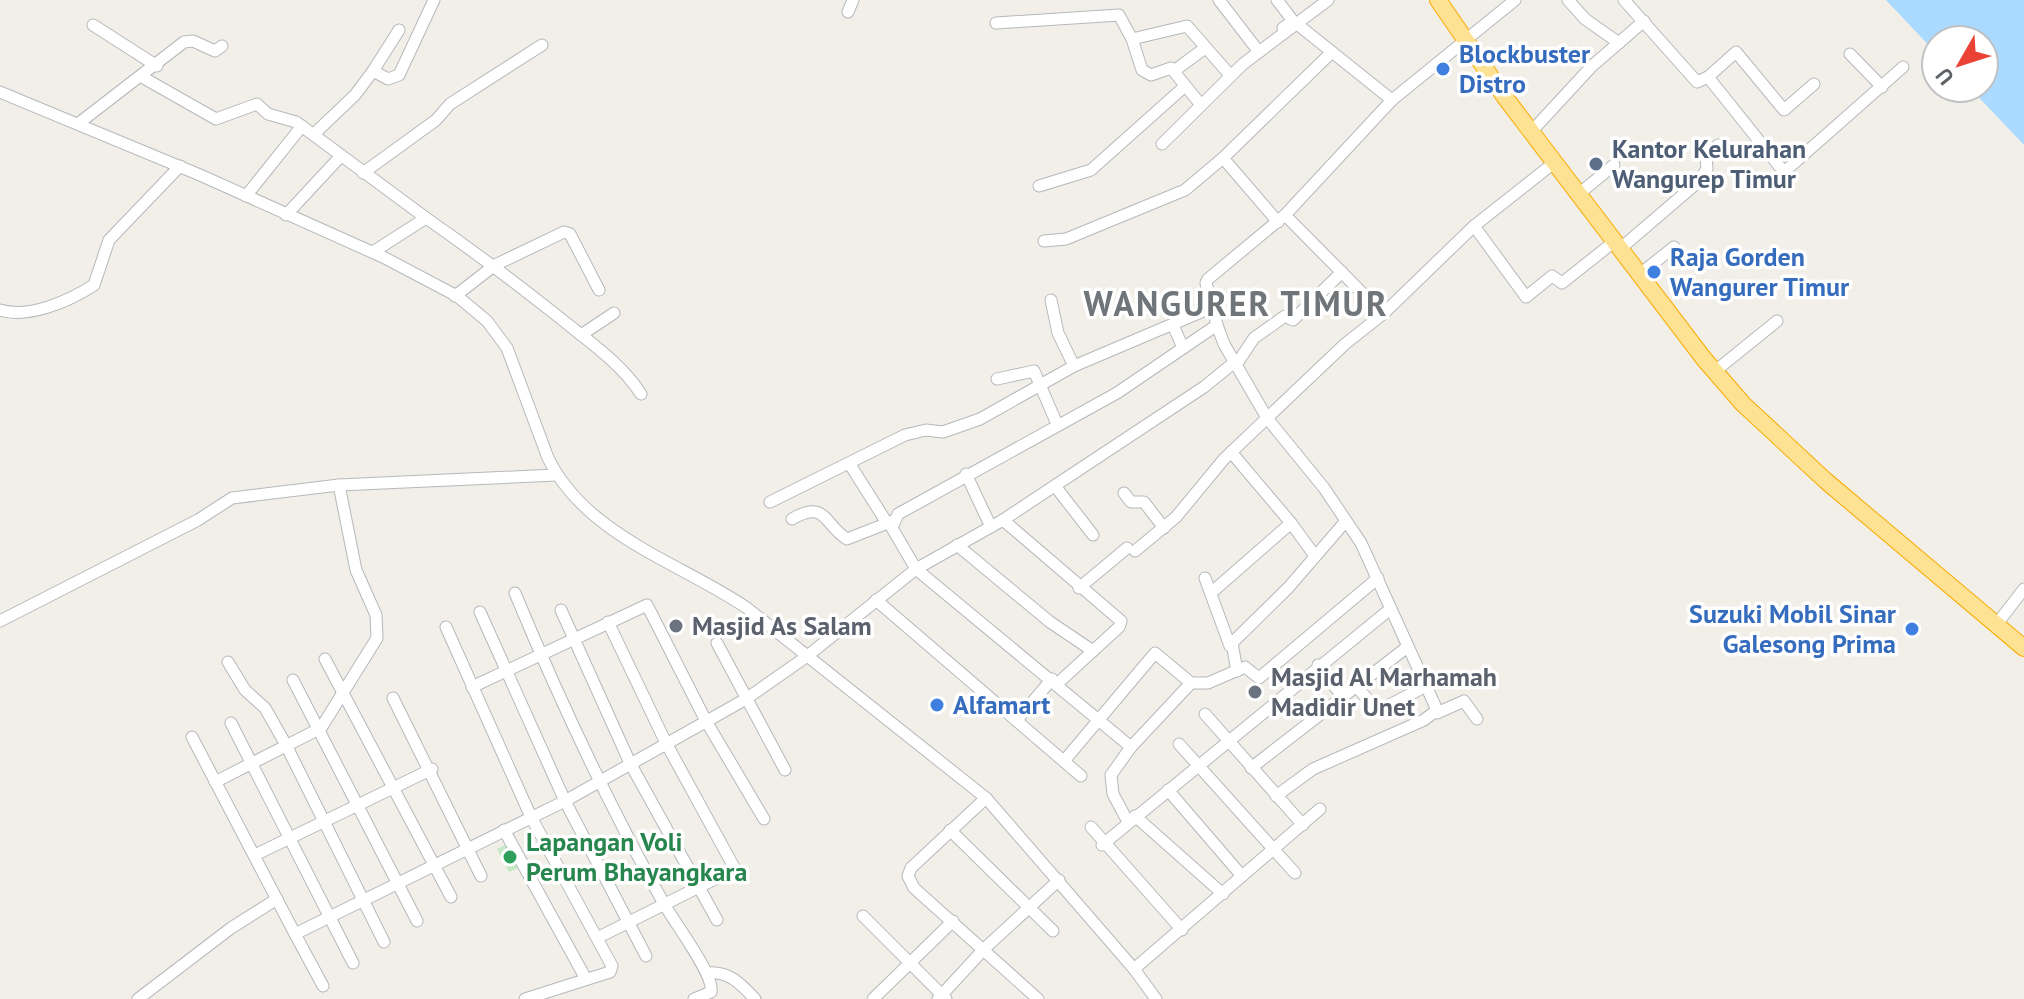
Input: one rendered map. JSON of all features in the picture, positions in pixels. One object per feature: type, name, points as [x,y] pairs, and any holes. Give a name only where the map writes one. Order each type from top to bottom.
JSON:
[{"type":"highway","points":[[1438,0],[1531,132],[1714,372],[1796,454],[2024,648]]},
{"type":"street","points":[[373,71],[388,79],[399,75],[434,0]]},
{"type":"street","points":[[848,12],[853,0]]},
{"type":"street","points":[[1219,0],[1258,50]]},
{"type":"street","points":[[1162,144],[1230,75],[1293,21],[1277,0]]},
{"type":"street","points":[[1258,50],[1328,0]]},
{"type":"street","points":[[1437,713],[1389,610],[1378,578],[1324,488],[1267,418],[1236,365],[1217,325],[1206,281],[1281,218],[1392,100],[1515,0]]},
{"type":"street","points":[[1568,0],[1585,19],[1619,43]]},
{"type":"street","points":[[1624,0],[1697,82],[1708,77],[1736,52],[1784,110],[1814,84]]},
{"type":"street","points":[[996,23],[1118,15],[1132,39],[1143,72],[1151,75],[1169,68],[1201,105]]},
{"type":"street","points":[[1531,132],[1567,91],[1644,21]]},
{"type":"street","points":[[1297,24],[1392,100]]},
{"type":"street","points":[[93,25],[157,66]]},
{"type":"street","points":[[1132,39],[1187,26],[1230,75]]},
{"type":"street","points":[[314,134],[355,95],[399,30]]},
{"type":"street","points":[[79,123],[157,66],[184,42],[193,41],[215,51],[222,46]]},
{"type":"street","points":[[363,173],[436,120],[460,97],[542,45]]},
{"type":"street","points":[[1174,71],[1205,48]]},
{"type":"street","points":[[1044,241],[1066,239],[1185,190],[1223,158],[1332,52]]},
{"type":"street","points":[[1850,54],[1882,87]]},
{"type":"street","points":[[1708,77],[1784,172],[1903,67]]},
{"type":"street","points":[[142,77],[216,119],[257,104],[268,114],[302,126],[340,157],[495,265],[629,377],[641,394]]},
{"type":"street","points":[[1039,186],[1091,170],[1184,87]]},
{"type":"street","points":[[0,92],[180,166],[373,252],[455,296],[487,321],[507,348],[556,475],[582,503],[636,546],[711,584],[986,798],[1059,880],[1156,999]]},
{"type":"street","points":[[246,196],[302,126]]},
{"type":"street","points":[[1474,226],[1526,297],[1552,276],[1562,283],[1618,245],[1698,182],[1707,169],[1706,156],[1718,145]]},
{"type":"street","points":[[286,215],[340,157]]},
{"type":"street","points":[[1223,158],[1281,218],[1342,272],[1383,314]]},
{"type":"street","points":[[1079,588],[1164,528],[1231,452],[1345,344],[1383,314],[1474,226],[1555,162]]},
{"type":"street","points":[[1580,193],[1614,165]]},
{"type":"street","points":[[0,310],[12,314],[46,307],[94,285],[109,240],[180,166]]},
{"type":"street","points":[[373,252],[426,218]]},
{"type":"street","points":[[455,296],[495,265],[564,232],[570,234],[599,290]]},
{"type":"street","points":[[1640,274],[1674,247]]},
{"type":"street","points":[[1236,365],[1254,338],[1283,317],[1293,320],[1342,272]]},
{"type":"street","points":[[1051,300],[1058,333],[1074,366]]},
{"type":"street","points":[[770,502],[909,434],[954,429],[1040,387],[1074,366],[1213,307]]},
{"type":"street","points":[[581,335],[614,313]]},
{"type":"street","points":[[1714,372],[1777,321]]},
{"type":"street","points":[[1173,325],[1183,348]]},
{"type":"street","points":[[792,519],[807,510],[818,512],[847,539],[890,522],[919,500],[1117,393],[1217,325]]},
{"type":"street","points":[[295,934],[433,863],[565,801],[746,699],[806,657],[916,569],[997,524],[1204,387],[1231,365],[1236,365]]},
{"type":"street","points":[[997,379],[1032,369],[1057,424]]},
{"type":"street","points":[[1231,452],[1315,556]]},
{"type":"street","points":[[849,463],[890,522],[916,569],[1131,747]]},
{"type":"street","points":[[966,474],[997,524],[1121,621],[1119,627],[1055,682],[1017,720]]},
{"type":"street","points":[[0,621],[198,520],[225,501],[339,485],[556,475]]},
{"type":"street","points":[[215,782],[321,728],[343,688],[377,638],[378,627],[354,560],[339,485]]},
{"type":"street","points":[[1055,486],[1093,535]]},
{"type":"street","points":[[1124,493],[1131,502],[1144,502],[1164,528]]},
{"type":"street","points":[[1230,646],[1345,522]]},
{"type":"street","points":[[1211,593],[1291,523]]},
{"type":"street","points":[[957,545],[1050,622],[1093,651]]},
{"type":"street","points":[[1205,578],[1237,671]]},
{"type":"street","points":[[1064,761],[1155,653],[1191,683],[1208,683],[1245,667],[1254,677],[1262,677],[1378,578]]},
{"type":"street","points":[[1996,625],[2024,589]]},
{"type":"street","points":[[515,593],[598,782],[664,904],[712,984],[712,995],[694,999]]},
{"type":"street","points":[[876,600],[1081,776]]},
{"type":"street","points":[[472,687],[648,605],[706,721],[764,819]]},
{"type":"street","points":[[561,610],[630,763],[717,920]]},
{"type":"street","points":[[1102,845],[1318,665],[1389,610]]},
{"type":"street","points":[[480,612],[565,801],[646,956]]},
{"type":"street","points":[[599,937],[735,869],[666,743],[608,622]]},
{"type":"street","points":[[446,627],[531,817],[599,937],[612,969],[525,999]]},
{"type":"street","points":[[717,643],[785,770]]},
{"type":"street","points":[[1251,768],[1406,648]]},
{"type":"street","points":[[325,659],[451,897]]},
{"type":"street","points":[[228,662],[249,695],[265,708],[286,745],[384,942]]},
{"type":"street","points":[[1318,665],[1342,696]]},
{"type":"street","points":[[293,680],[321,728],[417,921]]},
{"type":"street","points":[[1191,683],[1131,747],[1111,775],[1113,794],[1132,819],[1223,894]]},
{"type":"street","points":[[1356,686],[1378,711],[1426,686]]},
{"type":"street","points":[[393,698],[432,769],[481,876]]},
{"type":"street","points":[[1276,796],[1313,769],[1464,701],[1477,719]]},
{"type":"street","points":[[1205,714],[1303,825]]},
{"type":"street","points":[[231,723],[353,963]]},
{"type":"street","points":[[192,737],[323,986]]},
{"type":"street","points":[[1179,744],[1295,873]]},
{"type":"street","points":[[255,855],[432,769]]},
{"type":"street","points":[[1168,790],[1242,876]]},
{"type":"street","points":[[986,798],[908,872],[914,888],[1038,999]]},
{"type":"street","points":[[1134,969],[1274,852],[1320,809]]},
{"type":"street","points":[[1091,827],[1102,845],[1182,930]]},
{"type":"street","points":[[504,830],[586,979]]},
{"type":"street","points":[[950,830],[1031,905],[1053,931]]},
{"type":"street","points":[[863,916],[942,998],[984,949],[1059,880]]},
{"type":"street","points":[[138,999],[231,928],[277,899]]},
{"type":"street","points":[[873,999],[953,921]]},
{"type":"street","points":[[707,973],[722,972],[730,976],[755,999]]},
{"type":"green space","name":"Lapangan Voli Perum Bhayangkara","points":[[510,843],[523,866],[509,872],[497,849]]},
{"type":"water","points":[[1886,0],[2024,0],[2024,145],[1985,104],[2000,104],[2000,24],[1920,24],[1920,36]]},
{"type":"place","name":"Blockbuster Distro","points":[[1443,69]]},
{"type":"place","name":"Kantor Kelurahan Wangurep Timur","points":[[1596,164]]},
{"type":"place","name":"Raja Gorden Wangurer Timur","points":[[1654,272]]},
{"type":"place","name":"Masjid As Salam","points":[[676,626]]},
{"type":"place","name":"Suzuki Mobil Sinar Galesong Prima","points":[[1912,629]]},
{"type":"place","name":"Masjid Al Marhamah Madidir Unet","points":[[1255,692]]},
{"type":"place","name":"Alfamart","points":[[937,705]]},
{"type":"place","name":"Lapangan Voli Perum Bhayangkara","points":[[510,857]]},
{"type":"district","name":"WANGURER TIMUR","points":[[1236,304]]}]
